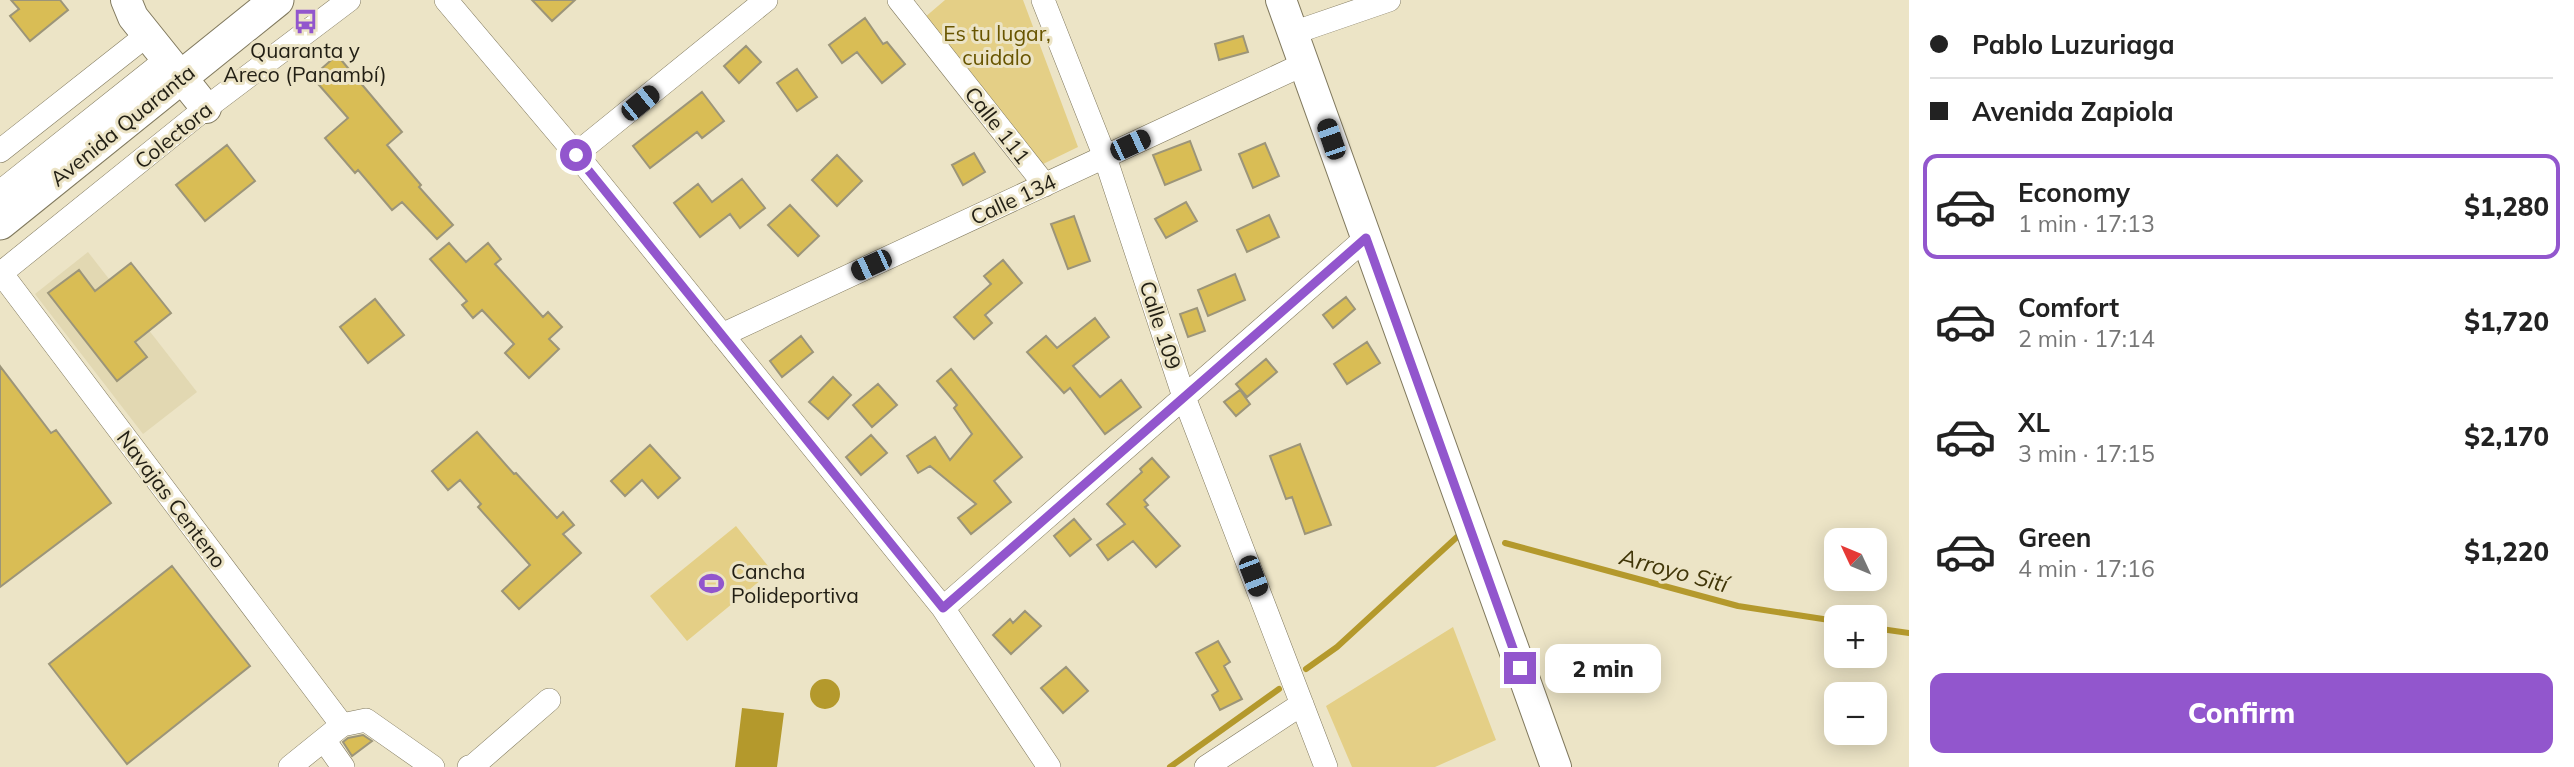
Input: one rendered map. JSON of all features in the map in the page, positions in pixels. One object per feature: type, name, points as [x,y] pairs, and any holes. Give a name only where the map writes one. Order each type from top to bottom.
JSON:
[{"type":"highway","name":"Avenida Quaranta","points":[[0,223],[174,68],[277,0]]},
{"type":"main road","points":[[103,0],[137,15],[206,108]]},
{"type":"main road","points":[[1281,0],[1556,767]]},
{"type":"street","name":"Colectora","points":[[1,274],[206,108],[349,0]]},
{"type":"street","points":[[446,0],[576,155],[943,608],[1049,767]]},
{"type":"street","points":[[576,155],[766,0]]},
{"type":"street","name":"Calle 111","points":[[899,0],[1045,185]]},
{"type":"street","name":"Calle 109","points":[[1044,0],[1105,157],[1184,397],[1326,767]]},
{"type":"street","points":[[1293,33],[1389,0]]},
{"type":"street","points":[[0,151],[137,15]]},
{"type":"street","name":"Calle 134","points":[[722,335],[1304,64]]},
{"type":"street","points":[[0,192],[174,68]]},
{"type":"street","points":[[943,608],[1366,238]]},
{"type":"street","name":"Navajas Centeno","points":[[1,274],[342,726]]},
{"type":"street","points":[[469,767],[549,700]]},
{"type":"street","points":[[1206,767],[1302,704]]},
{"type":"street","points":[[290,767],[342,726],[366,720],[433,767]]},
{"type":"street","points":[[324,740],[343,767]]},
{"type":"shaded area","points":[[88,252],[197,392],[143,434],[35,294]]},
{"type":"shaded area","points":[[825,679],[836,683],[840,694],[836,705],[825,709],[814,705],[810,694],[814,683]]},
{"type":"shaded area","points":[[742,708],[784,713],[777,767],[735,767]]},
{"type":"green space","name":"Es tu lugar, cuidalo","points":[[945,0],[1023,0],[1078,147],[1041,165],[924,18]]},
{"type":"green space","name":"Cancha Polideportiva","points":[[736,526],[772,571],[687,641],[650,596]]},
{"type":"green space","points":[[1453,627],[1496,740],[1435,767],[1352,767],[1326,706]]},
{"type":"building","points":[[11,0],[60,0],[68,10],[30,41],[10,16],[19,9]]},
{"type":"building","points":[[532,0],[575,0],[552,21]]},
{"type":"building","points":[[865,18],[883,44],[887,42],[905,64],[882,83],[857,52],[842,63],[829,45]]},
{"type":"building","points":[[1243,36],[1248,52],[1219,60],[1215,44]]},
{"type":"building","points":[[746,46],[761,62],[739,83],[724,66]]},
{"type":"building","points":[[337,55],[402,132],[387,145],[453,225],[437,239],[402,202],[392,210],[358,170],[355,173],[325,138],[348,118],[312,77]]},
{"type":"building","points":[[797,69],[817,97],[797,111],[777,83]]},
{"type":"building","points":[[702,92],[724,121],[702,138],[697,132],[650,168],[633,146]]},
{"type":"building","points":[[1190,141],[1201,170],[1165,185],[1153,155]]},
{"type":"building","points":[[1265,143],[1279,176],[1253,188],[1239,154]]},
{"type":"building","points":[[227,145],[255,181],[205,221],[176,185]]},
{"type":"building","points":[[974,153],[985,172],[963,185],[952,165]]},
{"type":"building","points":[[837,155],[862,181],[837,206],[812,180]]},
{"type":"building","points":[[742,179],[765,208],[740,228],[730,214],[700,237],[674,203],[698,184],[712,202]]},
{"type":"building","points":[[1186,202],[1197,221],[1166,238],[1155,219]]},
{"type":"building","points":[[790,205],[819,236],[798,256],[768,225]]},
{"type":"building","points":[[1269,215],[1279,237],[1247,252],[1237,230]]},
{"type":"building","points":[[1074,216],[1090,261],[1068,269],[1051,224]]},
{"type":"building","points":[[449,243],[466,262],[488,243],[501,259],[495,264],[543,317],[548,312],[562,327],[549,339],[559,349],[529,378],[505,353],[514,344],[482,310],[473,318],[462,305],[467,301],[430,259]]},
{"type":"building","points":[[1003,260],[1022,283],[985,315],[992,323],[974,339],[954,317],[991,284],[984,276]]},
{"type":"building","points":[[131,263],[171,313],[135,342],[147,357],[117,381],[48,293],[79,270],[95,291]]},
{"type":"building","points":[[1235,274],[1245,300],[1208,316],[1198,290]]},
{"type":"building","points":[[1346,297],[1355,309],[1333,328],[1323,315]]},
{"type":"building","points":[[375,299],[404,335],[368,363],[340,327]]},
{"type":"building","points":[[1197,308],[1205,331],[1188,337],[1180,314]]},
{"type":"building","points":[[1095,318],[1109,337],[1073,366],[1100,397],[1121,380],[1141,407],[1105,434],[1070,388],[1064,393],[1027,352],[1046,336],[1057,348]]},
{"type":"building","points":[[801,336],[813,352],[782,377],[770,361]]},
{"type":"building","points":[[1367,342],[1380,363],[1347,384],[1334,364]]},
{"type":"building","points":[[1266,359],[1277,372],[1247,397],[1236,384]]},
{"type":"building","points":[[0,366],[51,433],[56,430],[111,503],[0,587]]},
{"type":"building","points":[[951,369],[1022,457],[994,481],[1011,502],[971,534],[958,518],[976,504],[930,466],[918,473],[907,456],[935,437],[950,460],[972,434],[954,408],[957,405],[937,381]]},
{"type":"building","points":[[833,377],[851,395],[828,419],[809,402]]},
{"type":"building","points":[[878,384],[897,405],[872,427],[853,405]]},
{"type":"building","points":[[1240,390],[1250,404],[1236,416],[1224,402]]},
{"type":"building","points":[[477,432],[557,518],[563,512],[574,525],[563,534],[581,553],[519,609],[502,591],[530,565],[478,507],[481,504],[460,480],[448,490],[432,471]]},
{"type":"building","points":[[871,435],[887,453],[861,475],[846,457]]},
{"type":"building","points":[[1300,444],[1331,525],[1305,534],[1292,497],[1286,499],[1270,456]]},
{"type":"building","points":[[650,445],[680,478],[658,498],[642,480],[625,496],[611,481]]},
{"type":"building","points":[[1152,458],[1169,477],[1144,500],[1148,505],[1145,507],[1180,546],[1156,567],[1133,541],[1108,560],[1097,545],[1125,524],[1107,504],[1142,472],[1140,469]]},
{"type":"building","points":[[1074,519],[1091,539],[1070,556],[1054,536]]},
{"type":"building","points":[[172,566],[250,666],[127,764],[49,664]]},
{"type":"building","points":[[1025,611],[1041,626],[1011,654],[993,635],[1010,619],[1013,623]]},
{"type":"building","points":[[1218,641],[1230,662],[1224,666],[1242,699],[1220,710],[1212,695],[1218,691],[1196,653]]},
{"type":"building","points":[[1066,667],[1088,691],[1063,713],[1041,688]]},
{"type":"building","points":[[363,735],[372,741],[352,756],[343,742],[348,738]]},
{"type":"waterway","name":"Arroyo Sití","points":[[1306,669],[1337,647],[1457,537]]},
{"type":"waterway","name":"Arroyo Sití","points":[[1505,543],[1738,606],[1824,619]]},
{"type":"waterway","name":"Arroyo Sití","points":[[1887,630],[1909,633]]},
{"type":"waterway","name":"Arroyo Sití","points":[[1170,767],[1279,689]]},
{"type":"place","name":"Quaranta y Areco (Panambí)","points":[[305,21]]},
{"type":"place","name":"Cancha Polideportiva","points":[[711,583]]},
{"type":"route","points":[[576,155],[943,608],[1366,238],[1520,668]]}]
